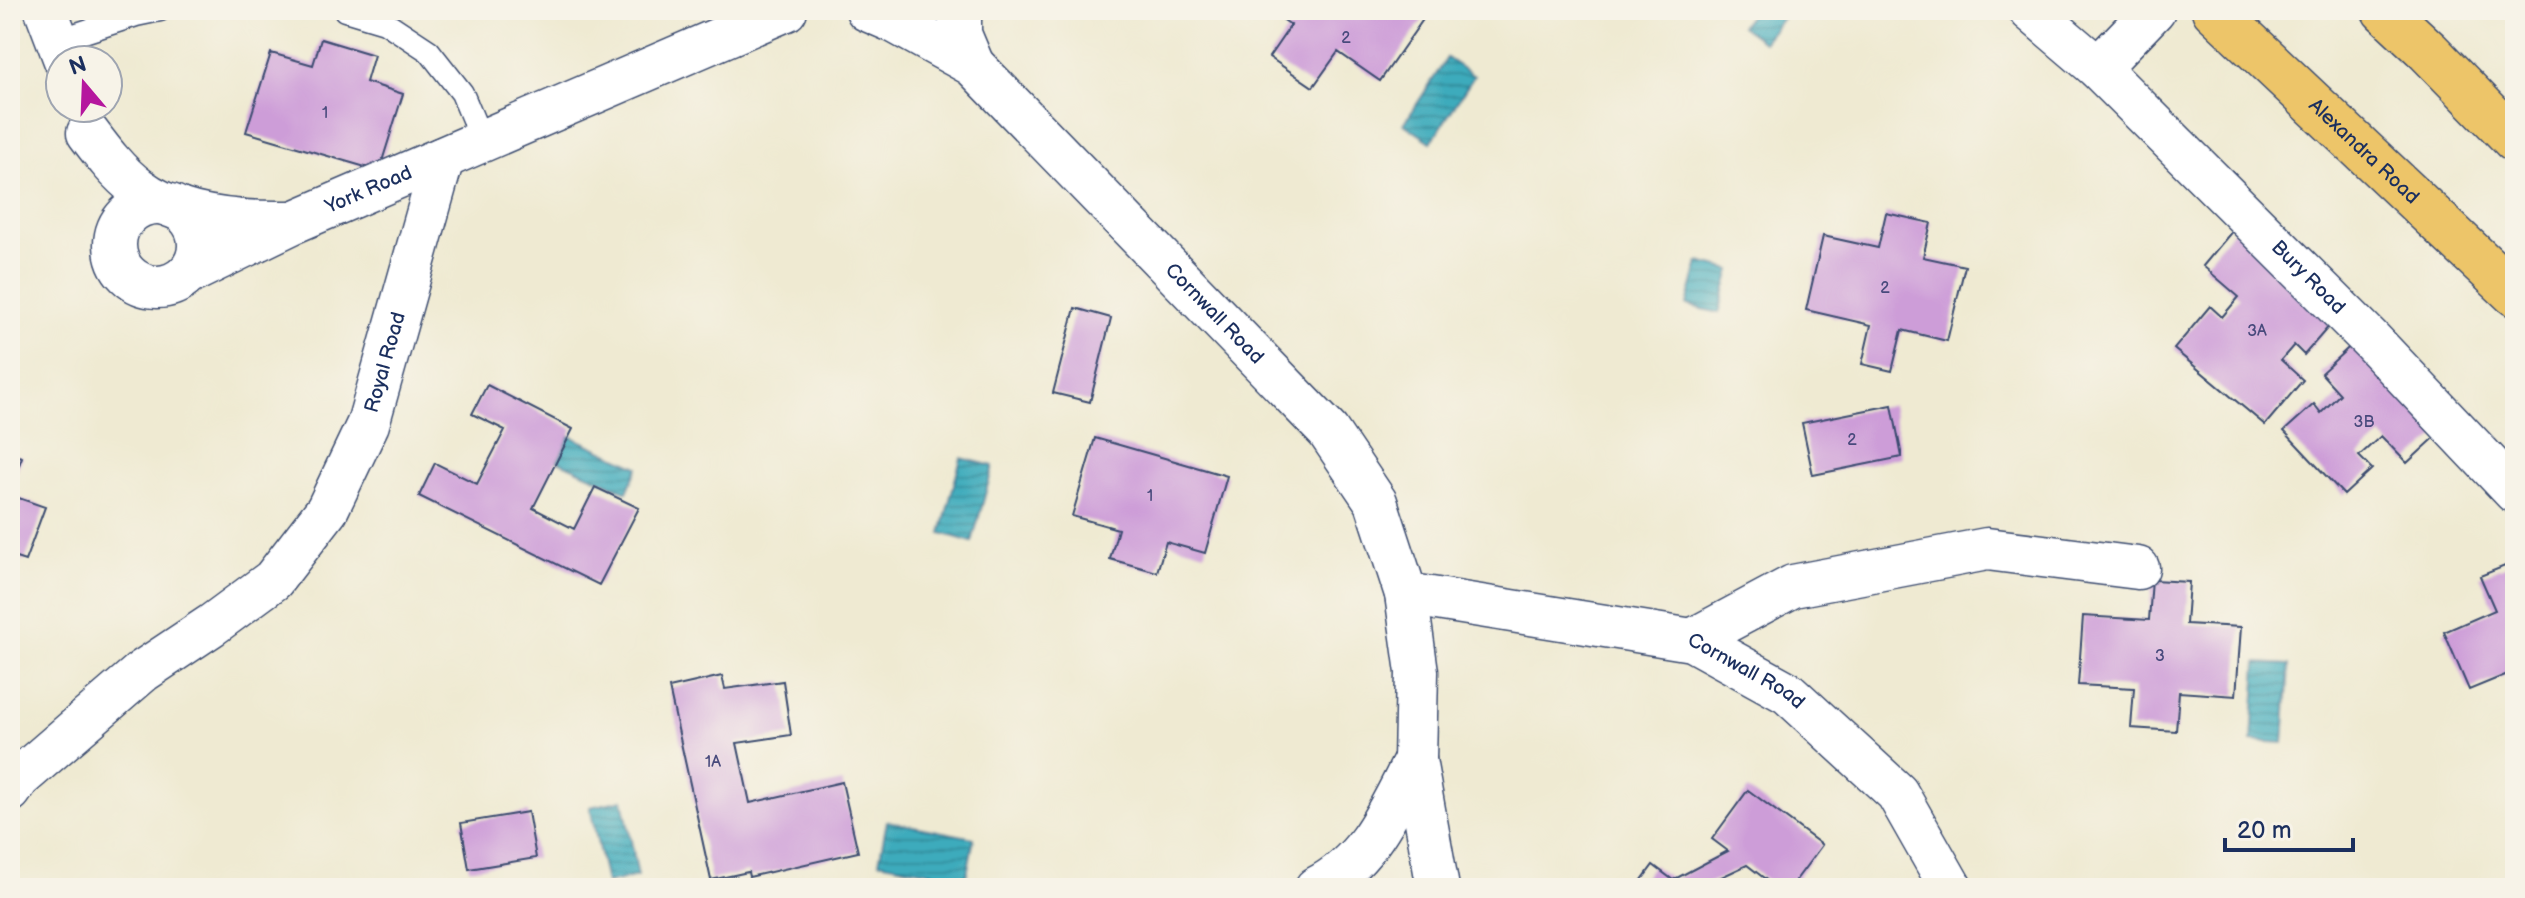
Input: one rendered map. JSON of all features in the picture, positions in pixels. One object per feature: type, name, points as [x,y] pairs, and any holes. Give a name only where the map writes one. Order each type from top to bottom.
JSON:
[{"type":"main road","name":"Alexandra Road","points":[[2214,10],[2515,294]]},
{"type":"main road","points":[[2384,10],[2515,140]]},
{"type":"street","points":[[443,158],[786,10]]},
{"type":"street","name":"Cornwall Road","points":[[867,10],[973,65],[1328,431],[1376,502],[1406,594],[1417,672],[1415,760],[1438,888]]},
{"type":"street","name":"Cornwall Road","points":[[960,10],[960,34],[973,65]]},
{"type":"street","name":"Bury Road","points":[[2030,10],[2098,68],[2371,340],[2515,492]]},
{"type":"street","points":[[2098,68],[2154,10]]},
{"type":"street","name":"York Road","points":[[85,124],[120,266],[131,279],[144,286],[163,287],[176,283],[189,273],[294,222],[443,158]]},
{"type":"street","name":"York Road","points":[[87,124],[113,166],[139,189],[191,218],[200,241],[197,260],[189,273]]},
{"type":"street","name":"Royal Road","points":[[10,791],[19,778],[143,671],[273,580],[327,510],[368,424],[443,158]]},
{"type":"street","points":[[116,252],[115,238],[120,224],[130,212],[143,206],[166,204]]},
{"type":"street","name":"York Road","points":[[166,204],[251,223],[294,222]]},
{"type":"street","points":[[1692,640],[1793,586],[1987,549],[2138,568]]},
{"type":"street","name":"Cornwall Road","points":[[1406,594],[1692,640],[1788,693],[1897,793],[1951,888]]},
{"type":"street","points":[[1316,888],[1335,878],[1374,838],[1415,760]]},
{"type":"lane","points":[[57,37],[160,10]]},
{"type":"lane","points":[[345,10],[385,22],[429,51],[462,93],[482,141]]},
{"type":"water","points":[[1754,10],[1787,12],[1763,42],[1741,26]]},
{"type":"water","points":[[1447,58],[1474,76],[1431,142],[1404,124]]},
{"type":"water","points":[[1699,262],[1731,270],[1719,313],[1687,305]]},
{"type":"water","points":[[570,436],[638,467],[627,492],[558,461]]},
{"type":"water","points":[[961,458],[993,466],[972,542],[941,533]]},
{"type":"water","points":[[2257,663],[2289,665],[2284,743],[2252,741]]},
{"type":"water","points":[[623,800],[638,876],[606,883],[590,807]]},
{"type":"water","points":[[887,821],[974,838],[966,879],[879,862]]},
{"type":"building","points":[[1269,10],[1412,10],[1424,18],[1380,81],[1338,52],[1313,87],[1269,57],[1291,25]]},
{"type":"building","points":[[321,39],[374,55],[366,82],[403,94],[379,171],[246,132],[271,53],[313,65]]},
{"type":"building","points":[[1886,213],[1931,223],[1923,257],[1965,266],[1947,341],[1902,330],[1892,371],[1862,364],[1871,325],[1806,310],[1823,236],[1878,248]]},
{"type":"building","points":[[2233,230],[2337,317],[2304,355],[2294,345],[2281,360],[2303,380],[2265,425],[2174,349],[2210,306],[2222,317],[2239,297],[2203,266]]},
{"type":"building","points":[[1075,308],[1111,318],[1090,402],[1053,393]]},
{"type":"building","points":[[2357,340],[2442,431],[2407,463],[2381,436],[2359,456],[2372,469],[2344,495],[2284,431],[2314,404],[2321,413],[2340,394],[2321,373]]},
{"type":"building","points":[[487,385],[573,429],[533,508],[574,529],[595,487],[639,508],[599,585],[419,496],[435,463],[477,484],[505,430],[472,414]]},
{"type":"building","points":[[1892,405],[1902,457],[1813,475],[1802,423]]},
{"type":"building","points":[[1095,438],[1227,476],[1205,553],[1166,542],[1157,572],[1110,559],[1118,529],[1072,516]]},
{"type":"building","points":[[10,453],[22,457],[10,489]]},
{"type":"building","points":[[10,495],[45,507],[25,561],[10,556]]},
{"type":"building","points":[[2515,562],[2515,671],[2469,690],[2444,632],[2495,610],[2480,576]]},
{"type":"building","points":[[2152,580],[2189,582],[2186,624],[2241,627],[2236,696],[2179,692],[2176,731],[2131,728],[2134,688],[2078,685],[2083,616],[2149,620]]},
{"type":"building","points":[[722,676],[725,689],[783,681],[791,735],[737,743],[750,803],[842,782],[858,852],[749,877],[748,872],[711,880],[669,688]]},
{"type":"building","points":[[1748,790],[1822,845],[1790,888],[1777,888],[1747,865],[1698,888],[1636,888],[1653,865],[1673,880],[1728,851],[1712,839]]},
{"type":"building","points":[[528,812],[536,858],[469,869],[461,823]]}]
